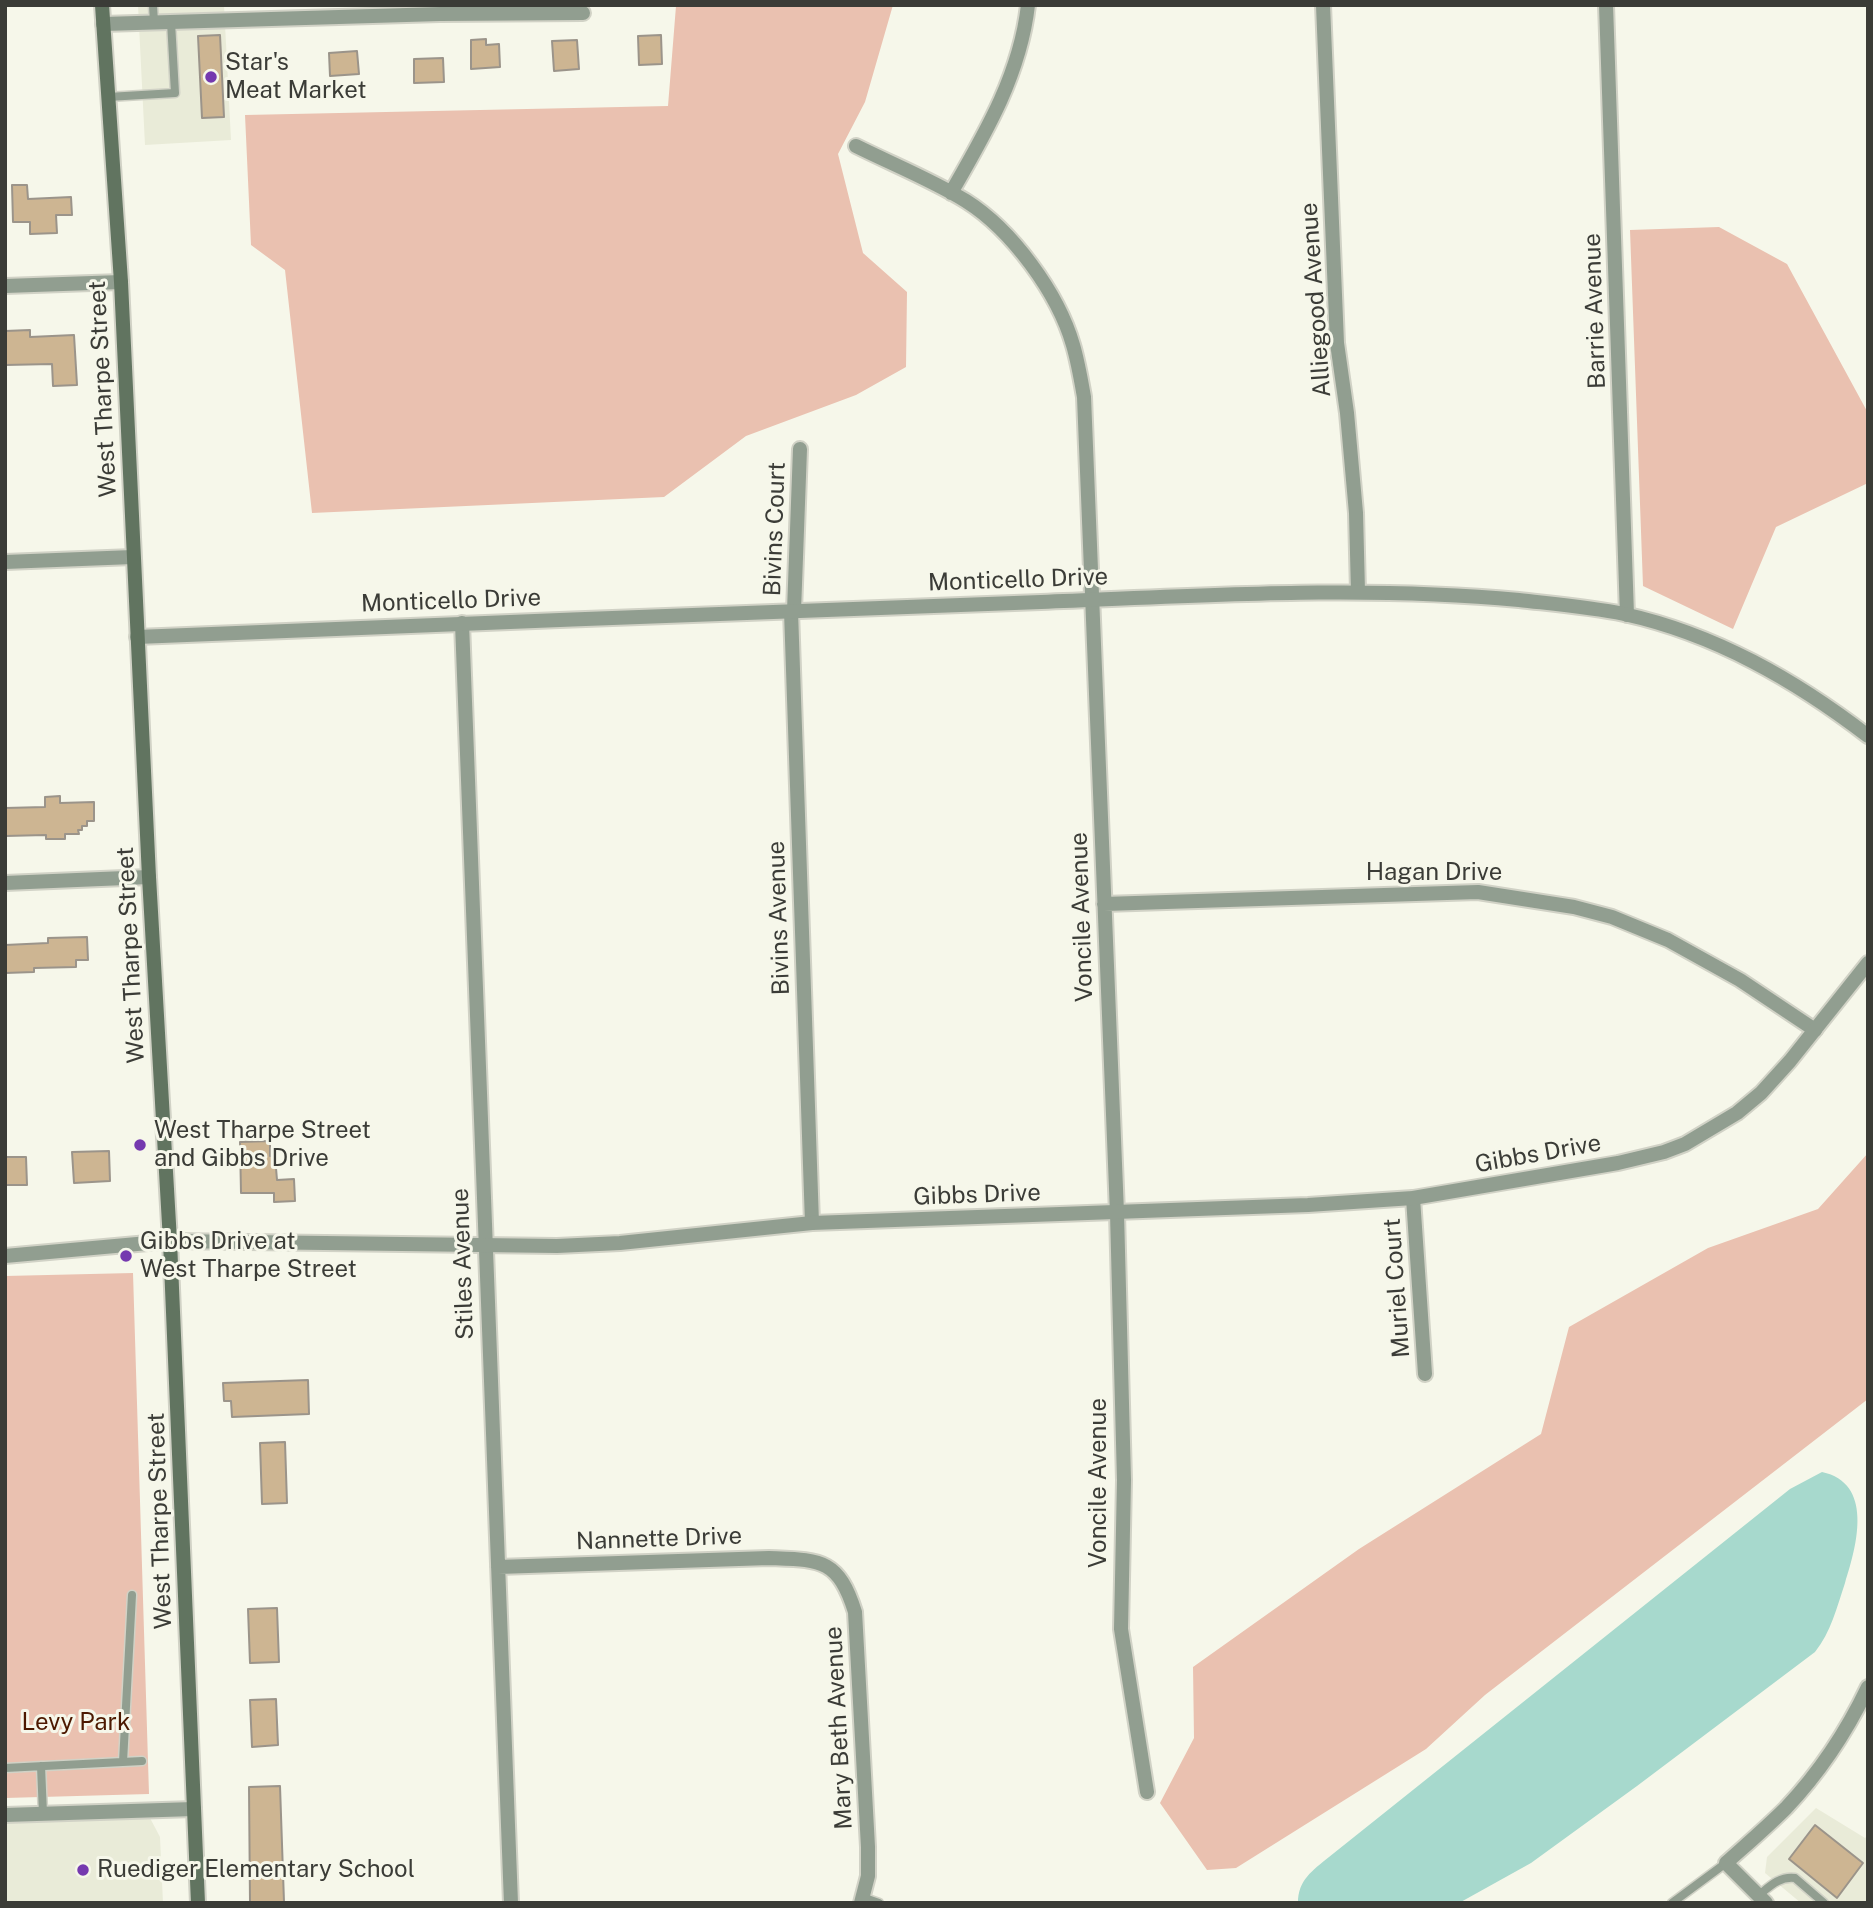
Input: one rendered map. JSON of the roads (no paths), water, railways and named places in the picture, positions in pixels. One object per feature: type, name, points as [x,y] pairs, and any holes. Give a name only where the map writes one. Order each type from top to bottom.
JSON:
[{"type":"main road","name":"West Tharpe Street","points":[[102,5],[121,282],[149,877],[170,1241],[198,1903]]},
{"type":"street","points":[[951,193],[990,126],[1005,91],[1020,49],[1028,5]]},
{"type":"street","name":"Alliegood Avenue","points":[[1324,5],[1337,343],[1347,413],[1356,513],[1358,592]]},
{"type":"street","name":"Barrie Avenue","points":[[1606,5],[1627,615]]},
{"type":"street","points":[[103,24],[440,14],[583,13]]},
{"type":"street","name":"Voncile Avenue","points":[[856,146],[967,202],[1018,249],[1057,305],[1073,344],[1084,397],[1117,1213],[1124,1480],[1121,1629],[1147,1792]]},
{"type":"street","points":[[5,286],[121,282]]},
{"type":"street","name":"Bivins Court","points":[[792,611],[800,449]]},
{"type":"street","points":[[5,562],[133,557]]},
{"type":"street","name":"Monticello Drive","points":[[137,637],[1091,600],[1358,592],[1466,595],[1627,615],[1703,639],[1751,659],[1786,678],[1868,736]]},
{"type":"street","name":"Bivins Avenue","points":[[792,611],[812,1223]]},
{"type":"street","name":"Stiles Avenue","points":[[462,624],[511,1903]]},
{"type":"street","points":[[5,883],[149,877]]},
{"type":"street","name":"Hagan Drive","points":[[1104,904],[1478,892],[1527,899],[1612,917],[1668,940],[1740,980],[1815,1030]]},
{"type":"street","name":"Gibbs Drive","points":[[5,1256],[170,1241],[557,1246],[620,1243],[812,1223],[1117,1213],[1413,1198],[1618,1163],[1685,1144],[1737,1113],[1760,1093],[1790,1061],[1868,963]]},
{"type":"street","name":"Muriel Court","points":[[1413,1198],[1425,1374]]},
{"type":"street","name":"Nannette Drive","points":[[498,1567],[769,1558],[822,1563]]},
{"type":"street","name":"Mary Beth Avenue","points":[[822,1563],[838,1574],[847,1586],[855,1612],[868,1876],[861,1900]]},
{"type":"street","points":[[1763,1899],[1726,1863],[1786,1808],[1827,1759],[1856,1713],[1868,1687]]},
{"type":"street","points":[[5,1815],[194,1809]]},
{"type":"lane","points":[[153,5],[154,23]]},
{"type":"lane","points":[[108,97],[175,93],[171,22]]},
{"type":"lane","points":[[123,1762],[132,1595]]},
{"type":"lane","points":[[5,1768],[142,1761]]},
{"type":"lane","points":[[41,1766],[43,1814]]},
{"type":"lane","points":[[1677,1901],[1726,1863]]},
{"type":"lane","points":[[1763,1899],[1774,1883],[1795,1878],[1824,1903]]},
{"type":"lane","points":[[861,1900],[880,1903]]},
{"type":"water","points":[[1822,1472],[1838,1478],[1849,1488],[1855,1501],[1857,1533],[1850,1567],[1836,1610],[1815,1652],[1531,1863],[1459,1903],[1298,1903],[1303,1882],[1323,1862],[1790,1489]]},
{"type":"place","name":"Star's Meat Market","points":[[211,77]]},
{"type":"place","name":"West Tharpe Street and Gibbs Drive","points":[[140,1145]]},
{"type":"place","name":"Gibbs Drive at West Tharpe Street","points":[[126,1256]]},
{"type":"place","name":"Ruediger Elementary School","points":[[83,1870]]},
{"type":"park label","name":"Levy Park","points":[[76,1723]]}]
